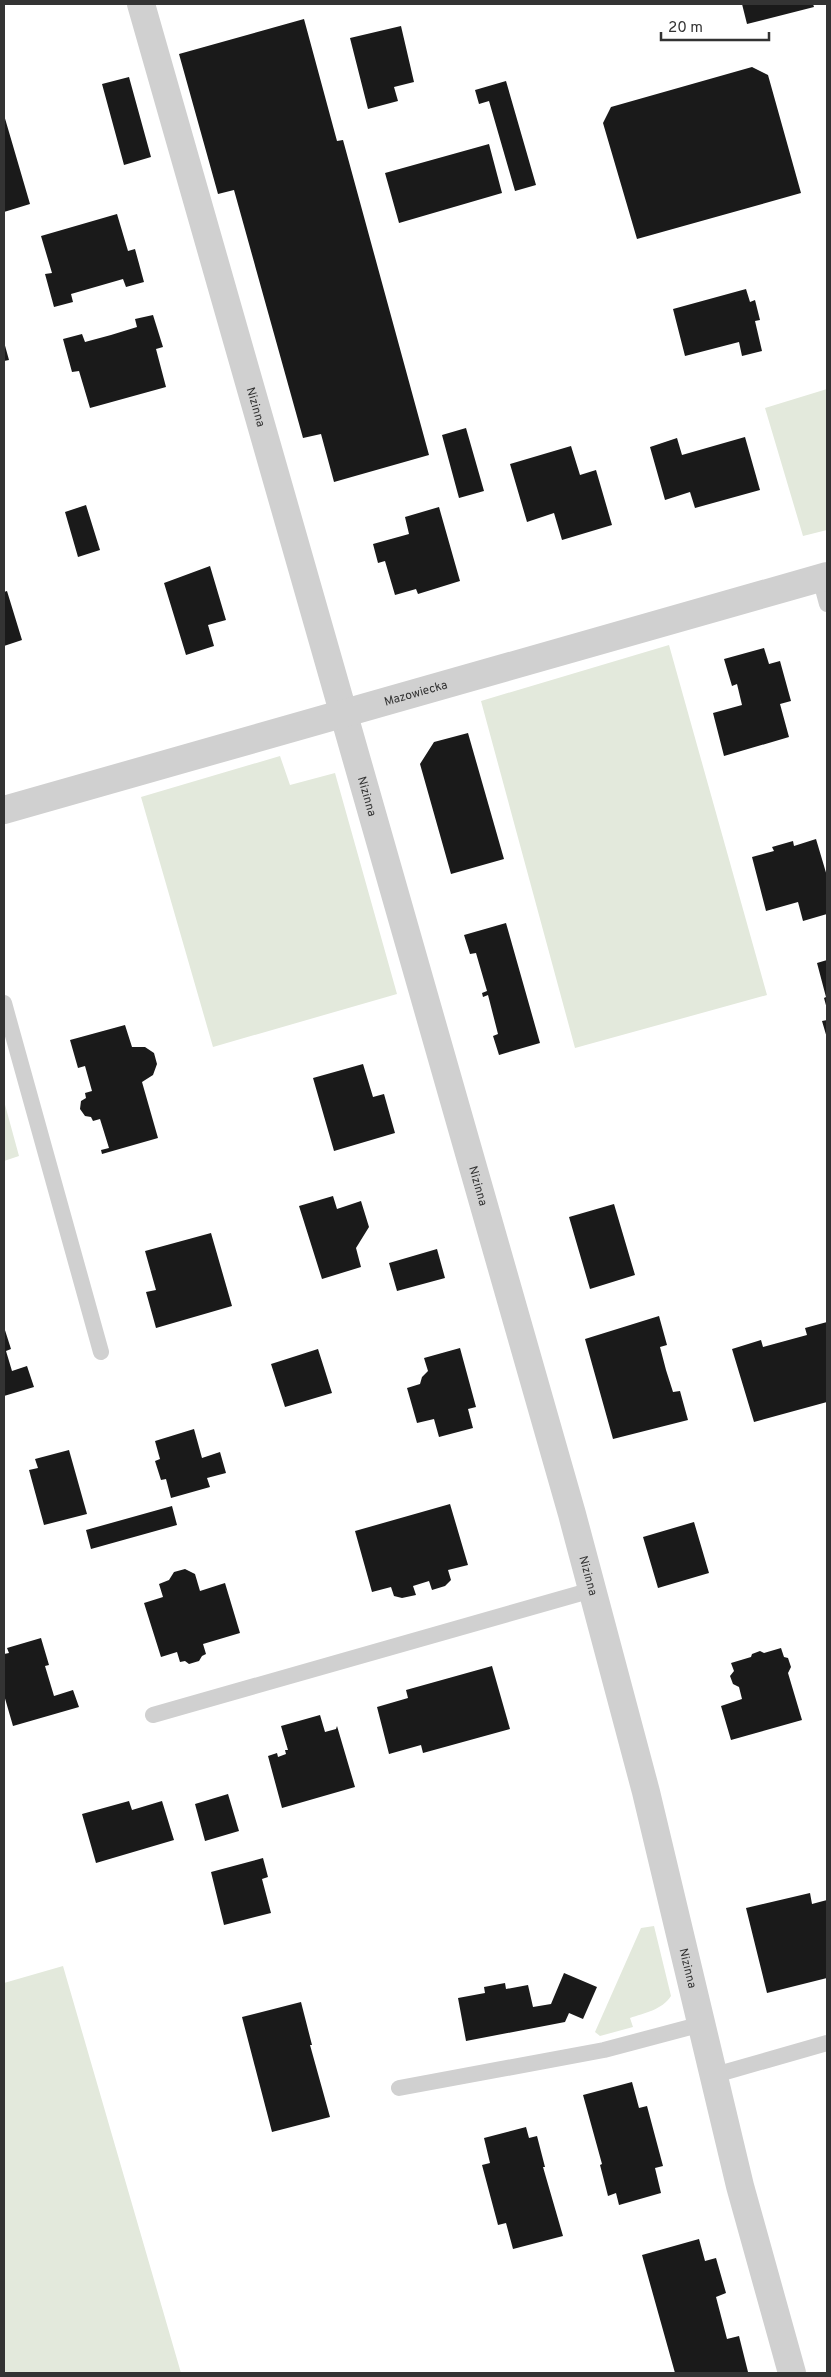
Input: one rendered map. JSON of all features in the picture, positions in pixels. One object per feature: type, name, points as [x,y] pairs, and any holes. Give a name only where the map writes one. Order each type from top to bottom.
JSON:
[{"type":"street","name":"Nizinna","points":[[141,4],[592,1590],[646,1792],[740,2186],[792,2373]]},
{"type":"street","name":"Mazowiecka","points":[[4,810],[343,715],[824,576]]},
{"type":"lane","points":[[824,576],[827,604]]},
{"type":"lane","points":[[4,1003],[101,1352]]},
{"type":"lane","points":[[153,1715],[592,1590]]},
{"type":"lane","points":[[399,2088],[604,2050],[702,2024]]},
{"type":"lane","points":[[715,2075],[827,2043]]},
{"type":"shaded area","points":[[827,389],[827,530],[803,536],[765,408]]},
{"type":"shaded area","points":[[669,645],[767,995],[575,1048],[481,701]]},
{"type":"shaded area","points":[[280,756],[290,785],[335,773],[397,994],[213,1047],[141,797]]},
{"type":"shaded area","points":[[4,1101],[19,1156],[4,1161]]},
{"type":"shaded area","points":[[654,1926],[671,1996],[658,2008],[630,2018],[633,2027],[600,2036],[595,2032],[641,1928]]},
{"type":"shaded area","points":[[63,1966],[181,2373],[4,2373],[4,1983]]},
{"type":"building","points":[[742,4],[813,4],[814,7],[747,24]]},
{"type":"building","points":[[304,19],[337,141],[343,140],[429,455],[334,482],[321,434],[303,438],[234,190],[218,194],[179,54]]},
{"type":"building","points":[[401,26],[414,82],[394,87],[398,101],[368,109],[350,38]]},
{"type":"building","points":[[752,67],[768,75],[801,193],[637,239],[603,123],[611,107]]},
{"type":"building","points":[[129,77],[151,157],[124,165],[102,84]]},
{"type":"building","points":[[506,81],[536,185],[515,191],[489,101],[479,104],[475,90]]},
{"type":"building","points":[[4,115],[30,204],[4,212]]},
{"type":"building","points":[[489,144],[502,193],[399,223],[385,173]]},
{"type":"building","points":[[117,214],[128,251],[135,249],[144,282],[126,287],[123,279],[71,294],[73,302],[54,307],[45,274],[52,273],[41,236]]},
{"type":"building","points":[[746,289],[750,302],[755,300],[760,320],[755,321],[762,351],[742,356],[739,342],[685,356],[673,309]]},
{"type":"building","points":[[153,315],[163,347],[156,349],[166,387],[90,408],[79,371],[72,372],[63,339],[82,334],[85,342],[137,327],[135,319]]},
{"type":"building","points":[[4,342],[9,360],[4,361]]},
{"type":"building","points":[[466,428],[484,491],[459,498],[442,435]]},
{"type":"building","points":[[745,437],[760,490],[695,508],[690,492],[665,500],[650,447],[677,438],[682,455]]},
{"type":"building","points":[[571,446],[580,475],[596,470],[612,525],[562,540],[554,513],[527,522],[510,464]]},
{"type":"building","points":[[86,505],[100,550],[78,557],[65,512]]},
{"type":"building","points":[[439,507],[460,581],[418,594],[416,589],[395,595],[385,561],[378,563],[373,544],[409,534],[405,517]]},
{"type":"building","points":[[210,566],[226,620],[208,625],[214,646],[186,655],[164,583]]},
{"type":"building","points":[[7,591],[22,640],[4,646],[4,592]]},
{"type":"building","points":[[764,648],[769,664],[780,661],[791,701],[780,704],[789,737],[724,756],[713,713],[742,705],[737,684],[732,686],[724,659]]},
{"type":"building","points":[[468,733],[504,859],[451,874],[420,764],[434,742]]},
{"type":"building","points":[[816,839],[827,876],[827,914],[803,921],[798,902],[766,911],[752,857],[774,851],[772,847],[793,841],[794,846]]},
{"type":"building","points":[[506,923],[540,1043],[499,1055],[493,1036],[498,1034],[488,995],[483,997],[482,993],[487,991],[476,953],[470,954],[464,935]]},
{"type":"building","points":[[827,960],[827,1009],[824,998],[826,997],[817,963]]},
{"type":"building","points":[[827,1020],[827,1038],[822,1021]]},
{"type":"building","points":[[125,1025],[132,1047],[145,1047],[154,1053],[157,1064],[153,1075],[142,1082],[158,1138],[102,1154],[101,1150],[109,1148],[100,1119],[93,1121],[91,1117],[85,1116],[80,1109],[81,1101],[86,1098],[85,1093],[92,1091],[85,1066],[78,1068],[70,1040]]},
{"type":"building","points":[[363,1064],[373,1097],[384,1094],[395,1133],[334,1151],[313,1078]]},
{"type":"building","points":[[333,1196],[337,1209],[361,1201],[369,1227],[356,1248],[361,1267],[322,1279],[299,1206]]},
{"type":"building","points":[[614,1204],[635,1275],[590,1289],[569,1217]]},
{"type":"building","points":[[211,1233],[232,1306],[156,1328],[146,1292],[156,1290],[145,1251]]},
{"type":"building","points":[[437,1249],[445,1278],[397,1291],[389,1263]]},
{"type":"building","points":[[659,1316],[667,1345],[660,1347],[666,1370],[673,1392],[680,1391],[688,1420],[613,1439],[585,1339]]},
{"type":"building","points":[[827,1322],[827,1402],[754,1422],[732,1349],[761,1340],[763,1347],[807,1335],[805,1328]]},
{"type":"building","points":[[4,1327],[11,1349],[6,1351],[12,1371],[27,1366],[34,1387],[4,1396]]},
{"type":"building","points":[[460,1348],[476,1407],[468,1409],[473,1428],[439,1437],[434,1419],[417,1423],[407,1388],[420,1384],[422,1377],[428,1371],[424,1358]]},
{"type":"building","points":[[318,1349],[332,1393],[285,1407],[271,1364]]},
{"type":"building","points":[[194,1429],[202,1458],[220,1452],[226,1473],[207,1478],[210,1487],[171,1498],[166,1479],[161,1480],[155,1461],[160,1459],[155,1441]]},
{"type":"building","points":[[69,1450],[87,1514],[44,1525],[29,1470],[38,1468],[35,1459]]},
{"type":"building","points":[[450,1504],[468,1565],[448,1570],[451,1580],[445,1586],[432,1590],[429,1581],[413,1586],[416,1595],[402,1598],[394,1596],[391,1587],[372,1592],[355,1531]]},
{"type":"building","points":[[172,1506],[177,1525],[91,1549],[86,1530]]},
{"type":"building","points":[[694,1522],[709,1573],[658,1588],[643,1537]]},
{"type":"building","points":[[185,1569],[195,1574],[200,1591],[225,1583],[240,1633],[203,1644],[206,1654],[199,1661],[189,1664],[185,1661],[180,1662],[177,1652],[161,1657],[144,1603],[163,1597],[159,1584],[169,1580],[174,1572]]},
{"type":"building","points":[[41,1638],[49,1665],[45,1666],[54,1696],[73,1690],[79,1707],[13,1726],[4,1695],[4,1654],[9,1653],[7,1648]]},
{"type":"building","points":[[781,1648],[784,1657],[788,1658],[791,1667],[788,1673],[802,1720],[731,1740],[721,1706],[742,1699],[739,1687],[733,1684],[730,1676],[734,1671],[731,1663],[751,1657],[752,1654],[760,1651],[764,1653]]},
{"type":"building","points":[[492,1666],[510,1729],[423,1753],[421,1745],[389,1754],[377,1707],[408,1698],[406,1690]]},
{"type":"building","points":[[320,1715],[325,1732],[336,1729],[337,1726],[355,1787],[282,1808],[268,1756],[277,1753],[278,1757],[286,1754],[285,1750],[288,1750],[281,1726]]},
{"type":"building","points":[[228,1794],[239,1831],[205,1841],[195,1804]]},
{"type":"building","points":[[129,1801],[132,1810],[162,1801],[174,1840],[96,1863],[82,1814]]},
{"type":"building","points":[[263,1858],[268,1877],[262,1879],[271,1913],[224,1925],[211,1872]]},
{"type":"building","points":[[810,1893],[812,1904],[827,1900],[827,1978],[767,1993],[746,1908]]},
{"type":"building","points":[[564,1973],[597,1987],[583,2019],[569,2013],[565,2022],[466,2041],[458,1998],[485,1993],[484,1987],[505,1983],[506,1989],[528,1985],[533,2007],[551,2004]]},
{"type":"building","points":[[301,2002],[312,2045],[310,2045],[330,2117],[272,2132],[242,2017]]},
{"type":"building","points":[[632,2082],[639,2108],[647,2106],[663,2166],[655,2168],[661,2193],[619,2205],[616,2193],[608,2196],[600,2165],[602,2164],[583,2095]]},
{"type":"building","points":[[526,2127],[529,2138],[537,2136],[545,2167],[543,2167],[563,2236],[513,2249],[506,2223],[498,2225],[482,2165],[490,2163],[484,2138]]},
{"type":"building","points":[[699,2239],[705,2261],[716,2258],[726,2293],[716,2297],[727,2339],[739,2336],[748,2372],[675,2373],[642,2255]]}]
